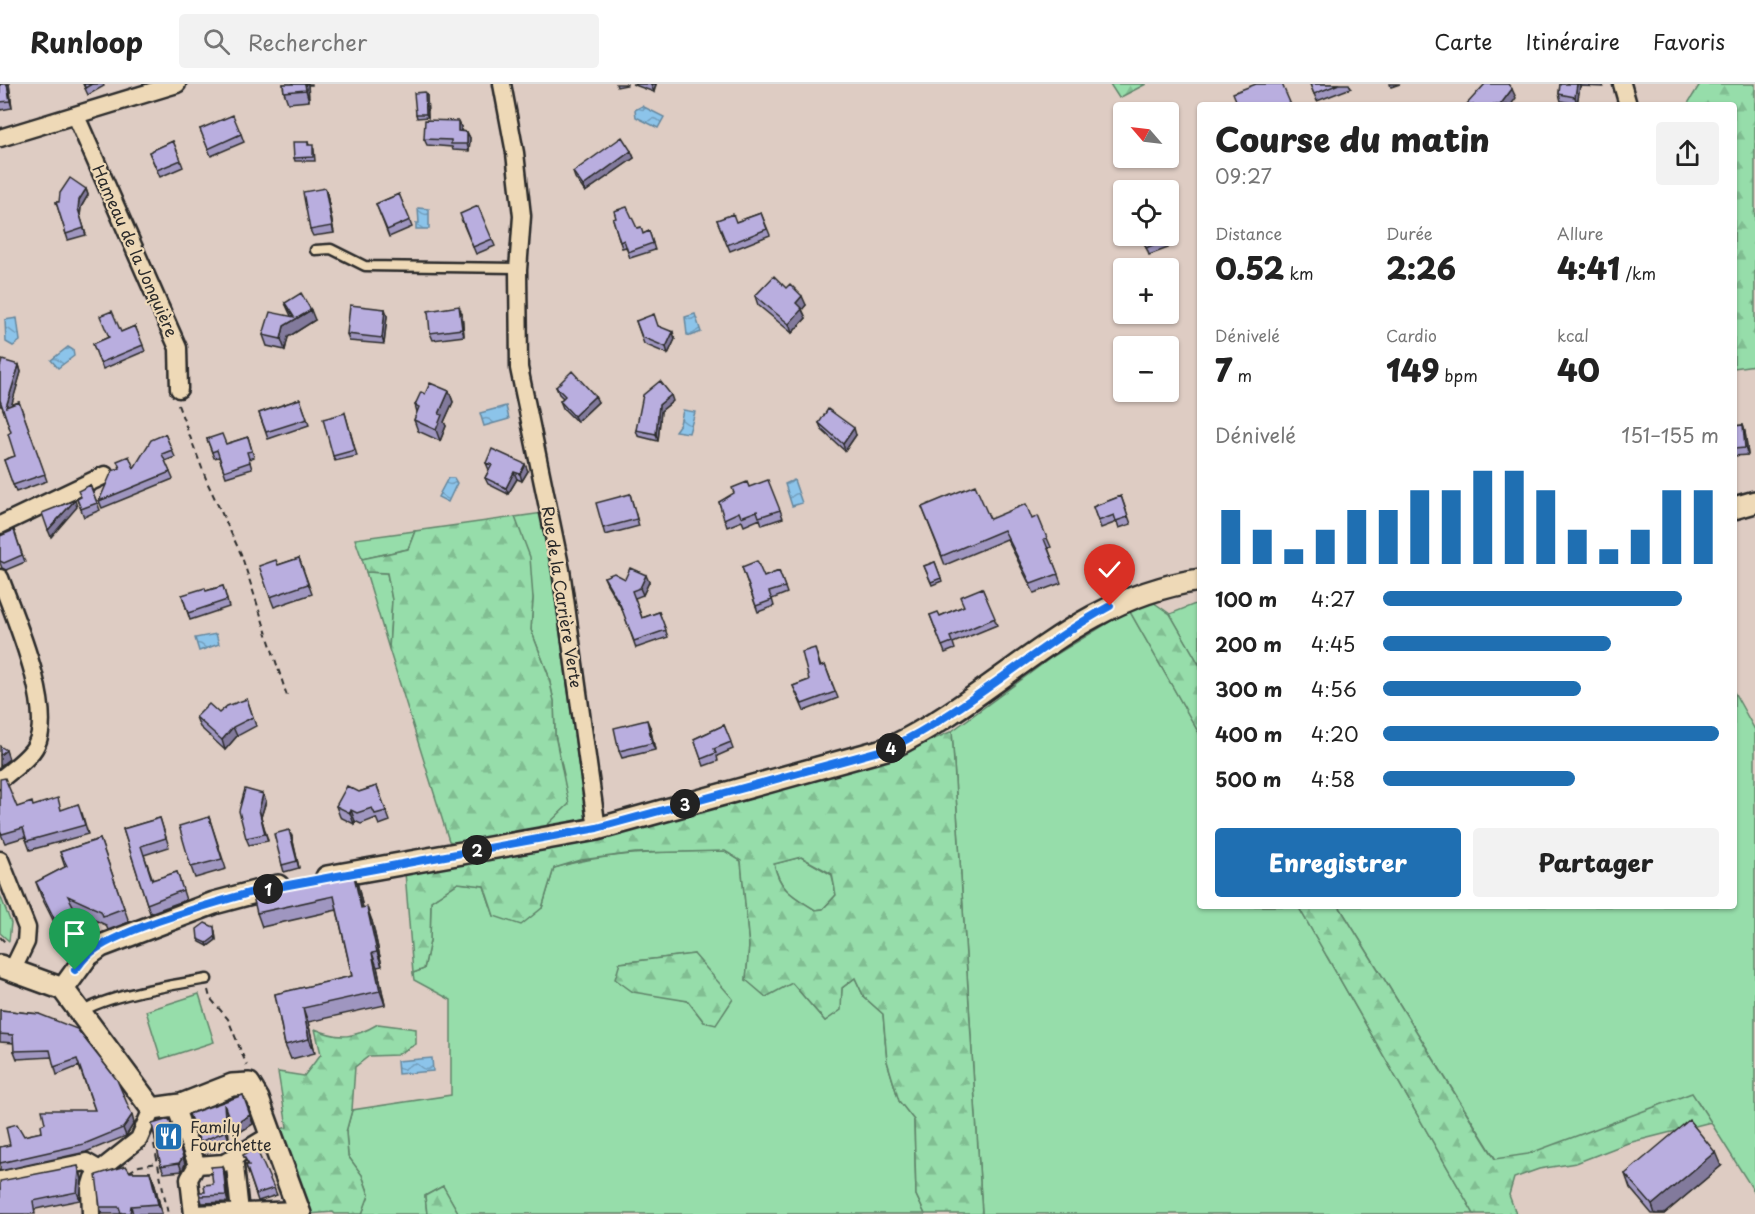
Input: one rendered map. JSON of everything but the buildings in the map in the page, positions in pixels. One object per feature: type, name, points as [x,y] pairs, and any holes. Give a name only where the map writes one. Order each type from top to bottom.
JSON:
[{"type":"street","points":[[0,138],[177,84]]},
{"type":"street","name":"Rue de la Carrière Verte","points":[[502,84],[515,153],[522,216],[518,268],[519,368],[561,570],[597,828]]},
{"type":"street","points":[[1622,84],[1627,102]]},
{"type":"street","name":"Hameau de la Jonquière","points":[[76,116],[178,348],[179,389]]},
{"type":"street","points":[[0,525],[105,475]]},
{"type":"street","points":[[1737,507],[1755,502]]},
{"type":"street","points":[[0,578],[40,696],[42,729],[36,747],[0,780]]},
{"type":"street","points":[[63,989],[87,956],[111,942],[214,903],[306,881],[597,828],[890,748],[928,730],[1084,620],[1138,594],[1197,580]]},
{"type":"street","points":[[0,860],[27,928],[26,942],[4,970],[63,989],[152,1109]]},
{"type":"street","points":[[152,1109],[175,1106],[232,1085],[249,1084],[258,1099],[269,1136],[299,1212],[194,1214],[189,1179],[197,1165]]},
{"type":"street","points":[[175,1106],[197,1165]]},
{"type":"street","points":[[91,1214],[90,1188],[100,1170],[139,1139],[152,1109]]},
{"type":"street","points":[[197,1165],[224,1163],[269,1136]]},
{"type":"street","points":[[234,1157],[240,1212]]},
{"type":"street","points":[[0,1180],[86,1162],[100,1170]]},
{"type":"lane","points":[[315,250],[331,249],[365,266],[518,268]]},
{"type":"lane","points":[[80,1014],[87,1008],[111,1000],[206,979]]},
{"type":"path","points":[[179,389],[178,410],[208,484],[241,554],[287,696]]},
{"type":"path","points":[[0,937],[9,946]]},
{"type":"path","points":[[206,979],[210,998],[228,1019],[247,1066],[249,1084]]},
{"type":"path","points":[[152,1135],[168,1214]]},
{"type":"path","points":[[127,1173],[139,1166],[157,1163]]},
{"type":"green space","points":[[1110,84],[1146,84],[1119,98]]},
{"type":"green space","points":[[1700,84],[1755,84],[1755,365],[1737,368],[1737,102],[1689,102]]},
{"type":"green space","points":[[543,513],[586,818],[541,831],[564,775],[555,735],[554,701],[548,674],[531,630],[533,598],[515,517]]},
{"type":"green space","points":[[515,517],[530,557],[533,598],[531,630],[548,674],[554,701],[555,735],[569,804],[541,831],[456,844],[449,841],[389,649],[392,600],[387,573],[366,572],[362,559],[408,549],[415,531]]},
{"type":"green space","points":[[415,531],[408,549],[362,559],[355,539]]},
{"type":"green space","points":[[366,572],[387,573],[392,600],[389,649]]},
{"type":"green space","points":[[1150,600],[1170,614],[1197,661],[1197,730],[1129,610]]},
{"type":"green space","points":[[1197,603],[1197,661],[1170,614]]},
{"type":"green space","points":[[1129,610],[1197,730],[1197,909],[1300,909],[1474,1214],[982,1214],[952,731],[1052,657]]},
{"type":"green space","points":[[1737,697],[1755,730],[1755,1193],[1698,1102],[1503,1171],[1341,909],[1737,909]]},
{"type":"green space","points":[[952,731],[982,1214],[925,1214],[916,1195],[914,1120],[899,1101],[887,1061],[883,1014],[864,997],[855,978],[842,988],[841,1010],[825,1021],[792,983],[766,997],[746,980],[749,946],[741,861],[725,851],[635,853],[581,860],[554,868],[542,908],[521,925],[494,916],[484,886],[458,883],[431,901],[430,941],[424,969],[413,973],[405,872],[889,759]],"holes":[[[801,857],[832,874],[836,895],[823,909],[815,910],[784,887],[774,864]]]},
{"type":"green space","points":[[725,851],[741,861],[749,946],[746,980],[792,983],[825,1021],[840,1010],[842,988],[855,978],[864,997],[883,1014],[887,1061],[899,1101],[914,1120],[916,1195],[925,1214],[459,1214],[443,1186],[425,1196],[427,1214],[362,1214],[369,1194],[362,1175],[348,1156],[346,1132],[352,1110],[451,1095],[451,1000],[414,980],[413,973],[424,969],[430,941],[431,901],[458,883],[484,886],[494,916],[542,908],[554,868],[617,855]],"holes":[[[694,954],[704,1022],[688,1001],[670,997],[620,963]]]},
{"type":"green space","points":[[801,857],[832,875],[836,895],[823,909],[815,910],[789,892],[780,881],[774,864]]},
{"type":"green space","points":[[0,895],[11,923],[9,941],[0,933]]},
{"type":"green space","points":[[1300,909],[1341,909],[1495,1159],[1528,1154],[1692,1093],[1711,1122],[1628,1143],[1576,1163],[1539,1169],[1514,1178],[1509,1195],[1516,1214],[1474,1214]]},
{"type":"green space","points":[[694,954],[733,999],[716,1025],[704,1022],[688,1001],[633,992],[615,979],[620,963]]},
{"type":"green space","points":[[199,994],[214,1042],[161,1059],[146,1011]]},
{"type":"green space","points":[[378,1024],[416,1029],[416,1044],[397,1055],[369,1056],[355,1067],[352,1110],[346,1132],[348,1156],[362,1175],[369,1195],[362,1214],[335,1214],[333,1212],[309,1214],[276,1131],[287,1127],[278,1072],[304,1076],[321,1054],[315,1029],[332,1035],[347,1036]]},
{"type":"green space","points":[[443,1186],[459,1214],[427,1214],[425,1196]]},
{"type":"water","points":[[642,106],[664,117],[658,128],[636,117],[635,110]]},
{"type":"water","points":[[418,208],[429,209],[429,229],[416,229],[416,223],[419,223]]},
{"type":"water","points":[[695,314],[701,332],[691,336],[687,335],[685,317]]},
{"type":"water","points":[[17,318],[20,341],[13,346],[6,342],[5,320]]},
{"type":"water","points":[[68,347],[73,350],[74,356],[58,368],[51,360]]},
{"type":"water","points":[[506,406],[509,419],[484,426],[480,413]]},
{"type":"water","points":[[683,410],[695,412],[689,433],[675,431],[680,424]]},
{"type":"water","points":[[448,478],[454,478],[457,483],[448,502],[438,497]]},
{"type":"water","points":[[794,480],[802,503],[792,506],[785,484]]},
{"type":"water","points":[[216,634],[219,644],[199,651],[195,638]]},
{"type":"water","points":[[432,1058],[433,1071],[398,1074],[397,1061]]},
{"type":"place","name":"Family Fourchette","points":[[169,1136]]},
{"type":"route","points":[[75,970],[87,956],[101,946],[132,932],[256,891],[597,828],[890,748],[928,730],[1076,625],[1110,606]]}]
